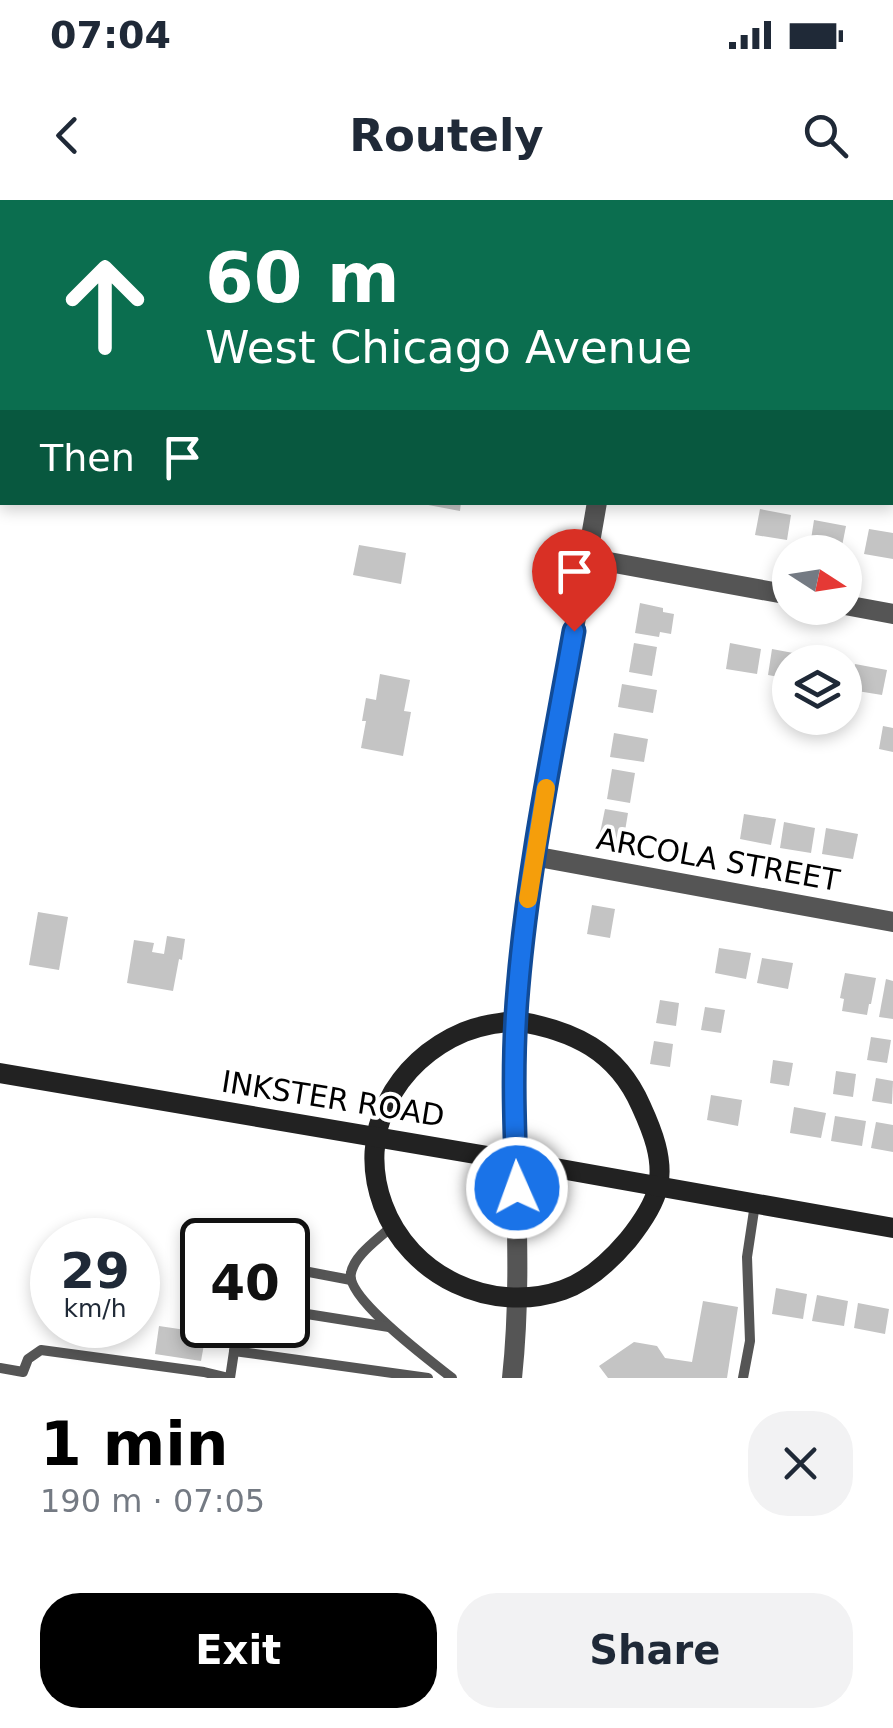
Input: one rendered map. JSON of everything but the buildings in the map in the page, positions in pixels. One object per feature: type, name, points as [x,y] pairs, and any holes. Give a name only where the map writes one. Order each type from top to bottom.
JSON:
[{"type":"main road","points":[[516,1020],[574,1035],[621,1072],[652,1130],[658,1157],[658,1187],[635,1232],[599,1269],[566,1289],[516,1298],[484,1294],[442,1277],[408,1248],[392,1226],[379,1195],[374,1136],[393,1092],[424,1057],[465,1032],[516,1020]]},
{"type":"main road","name":"INKSTER ROAD","points":[[0,1073],[893,1228]]},
{"type":"street","points":[[512,1378],[518,1238],[513,1082],[517,990],[533,856],[596,505]]},
{"type":"street","points":[[587,558],[772,592]]},
{"type":"street","points":[[862,608],[893,614]]},
{"type":"street","name":"ARCOLA STREET","points":[[533,856],[893,922]]},
{"type":"lane","points":[[743,1378],[750,1341],[748,1257],[755,1204]]},
{"type":"lane","points":[[392,1226],[358,1259],[350,1280],[357,1293],[389,1326],[452,1378]]},
{"type":"lane","points":[[310,1272],[350,1280]]},
{"type":"lane","points":[[310,1314],[389,1326]]},
{"type":"lane","points":[[0,1368],[23,1375],[28,1359],[41,1350],[229,1378],[235,1348]]},
{"type":"lane","points":[[234,1352],[428,1378]]},
{"type":"slow traffic","points":[[528,899],[546,788]]},
{"type":"route","points":[[517,1188],[513,1082],[517,990],[533,856],[574,631]]}]
